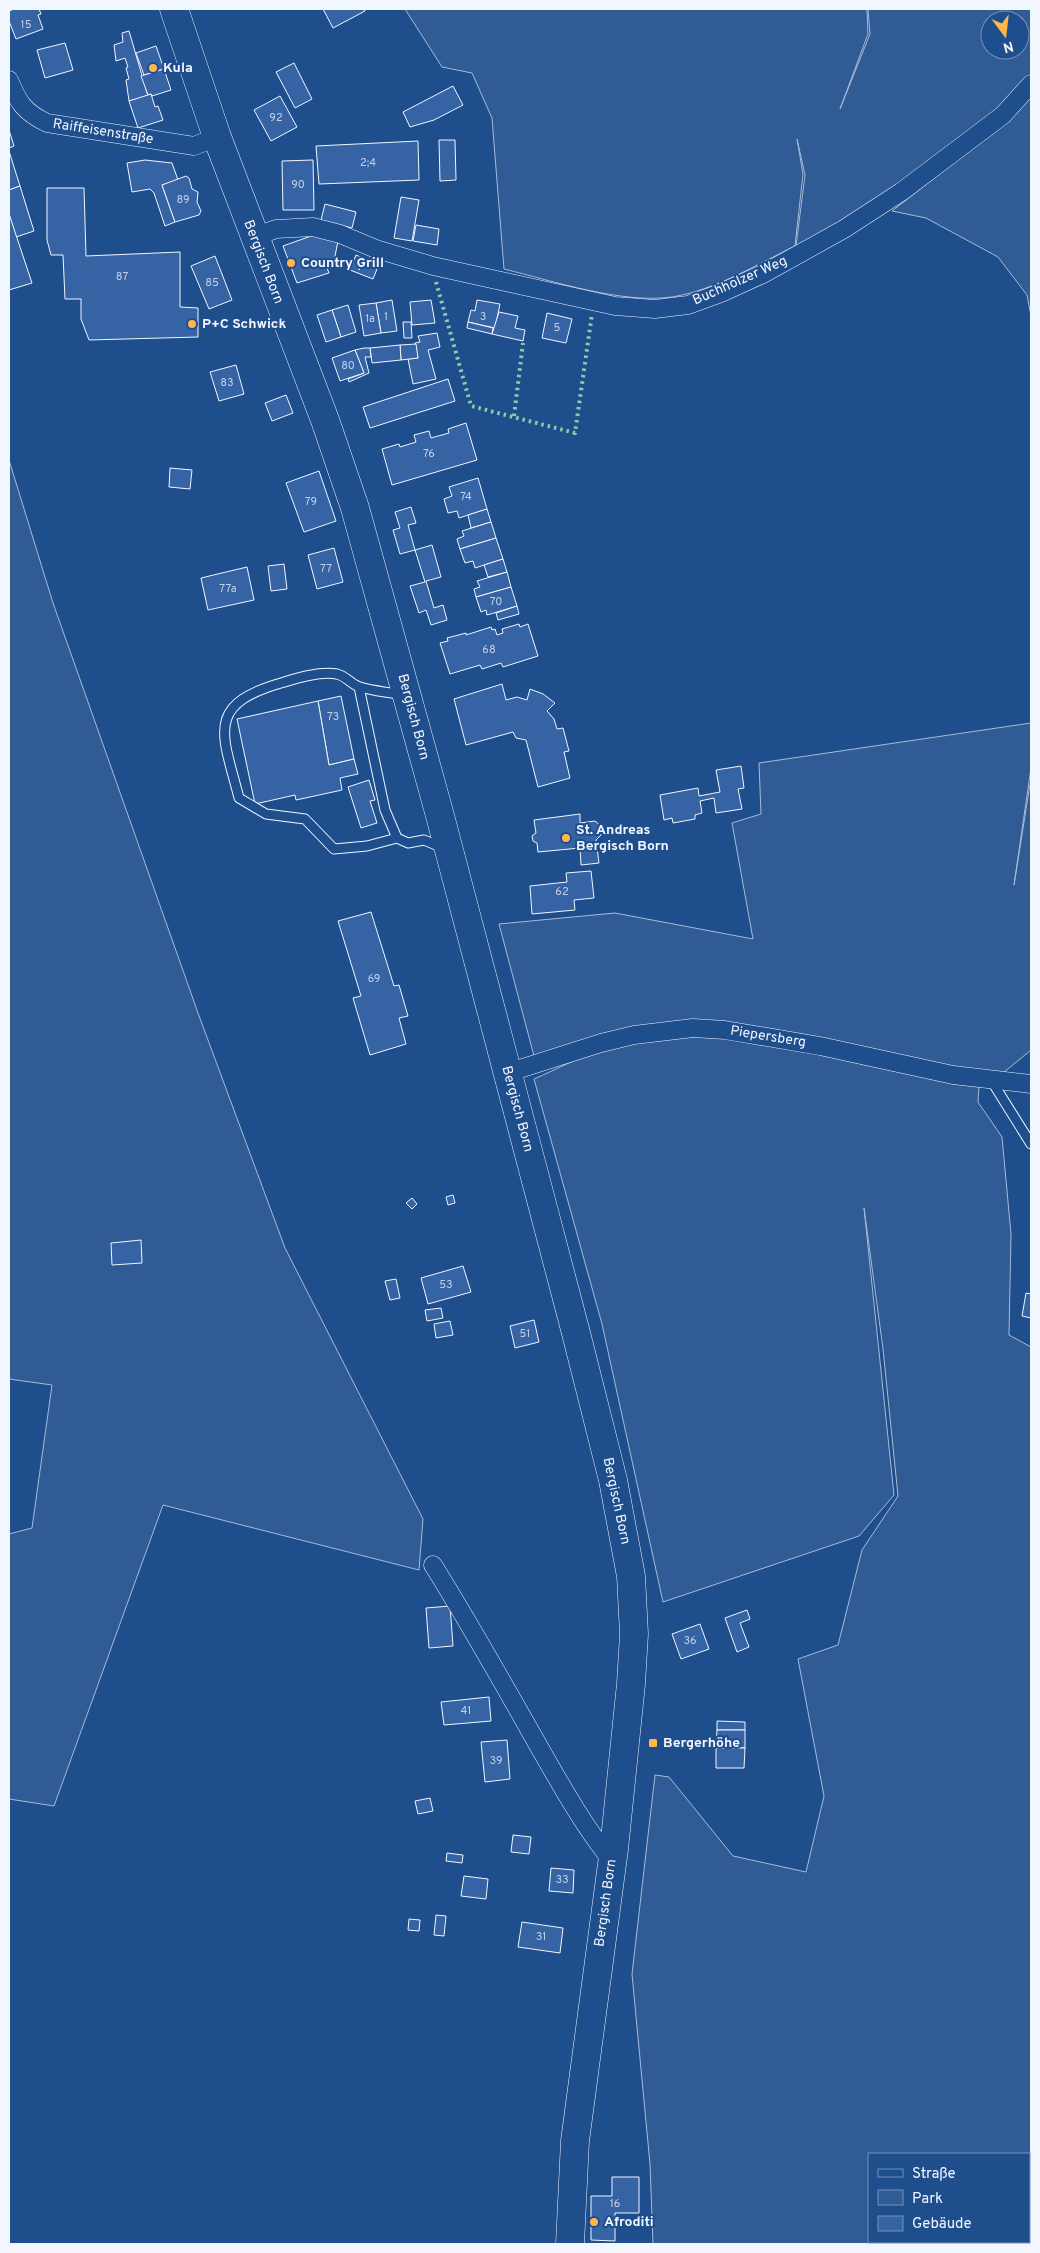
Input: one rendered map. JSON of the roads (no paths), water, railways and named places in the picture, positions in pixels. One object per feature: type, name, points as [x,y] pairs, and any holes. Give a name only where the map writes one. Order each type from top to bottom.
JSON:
[{"type":"main road","name":"Bergisch Born","points":[[174,9],[217,137],[355,508],[448,850],[601,1433],[618,1505],[631,1576],[633,1659],[624,1758],[575,2141],[570,2244]]},
{"type":"street","name":"Raiffeisenstraße","points":[[9,80],[20,103],[29,114],[47,123],[194,146],[217,137]]},
{"type":"street","name":"Buchholzer Weg","points":[[254,237],[276,229],[313,227],[340,234],[392,254],[433,266],[615,306],[655,309],[688,304],[721,293],[765,273],[844,229],[901,192],[995,121],[1031,84]]},
{"type":"street","name":"Piepersberg","points":[[507,1072],[600,1043],[634,1035],[693,1028],[725,1030],[820,1046],[953,1075],[1031,1084]]},
{"type":"street","points":[[433,1565],[477,1634],[563,1788],[596,1841],[613,1855]]},
{"type":"lane","points":[[407,696],[359,687],[339,675],[327,674],[287,681],[249,693],[231,708],[226,717],[224,738],[229,762],[239,798],[266,814],[305,819],[334,850],[367,846],[397,838],[408,842],[424,840],[448,850]]},
{"type":"lane","points":[[359,687],[385,810],[397,838]]},
{"type":"lane","points":[[991,1080],[1031,1144]]},
{"type":"place","name":"Kula","points":[[153,68]]},
{"type":"place","name":"Country Grill","points":[[291,263]]},
{"type":"place","name":"P+C Schwick","points":[[192,324]]},
{"type":"place","name":"St. Andreas Bergisch Born","points":[[566,838]]},
{"type":"place","name":"Bergerhöhe","points":[[653,1743]]},
{"type":"place","name":"Afroditi","points":[[594,2222]]}]
